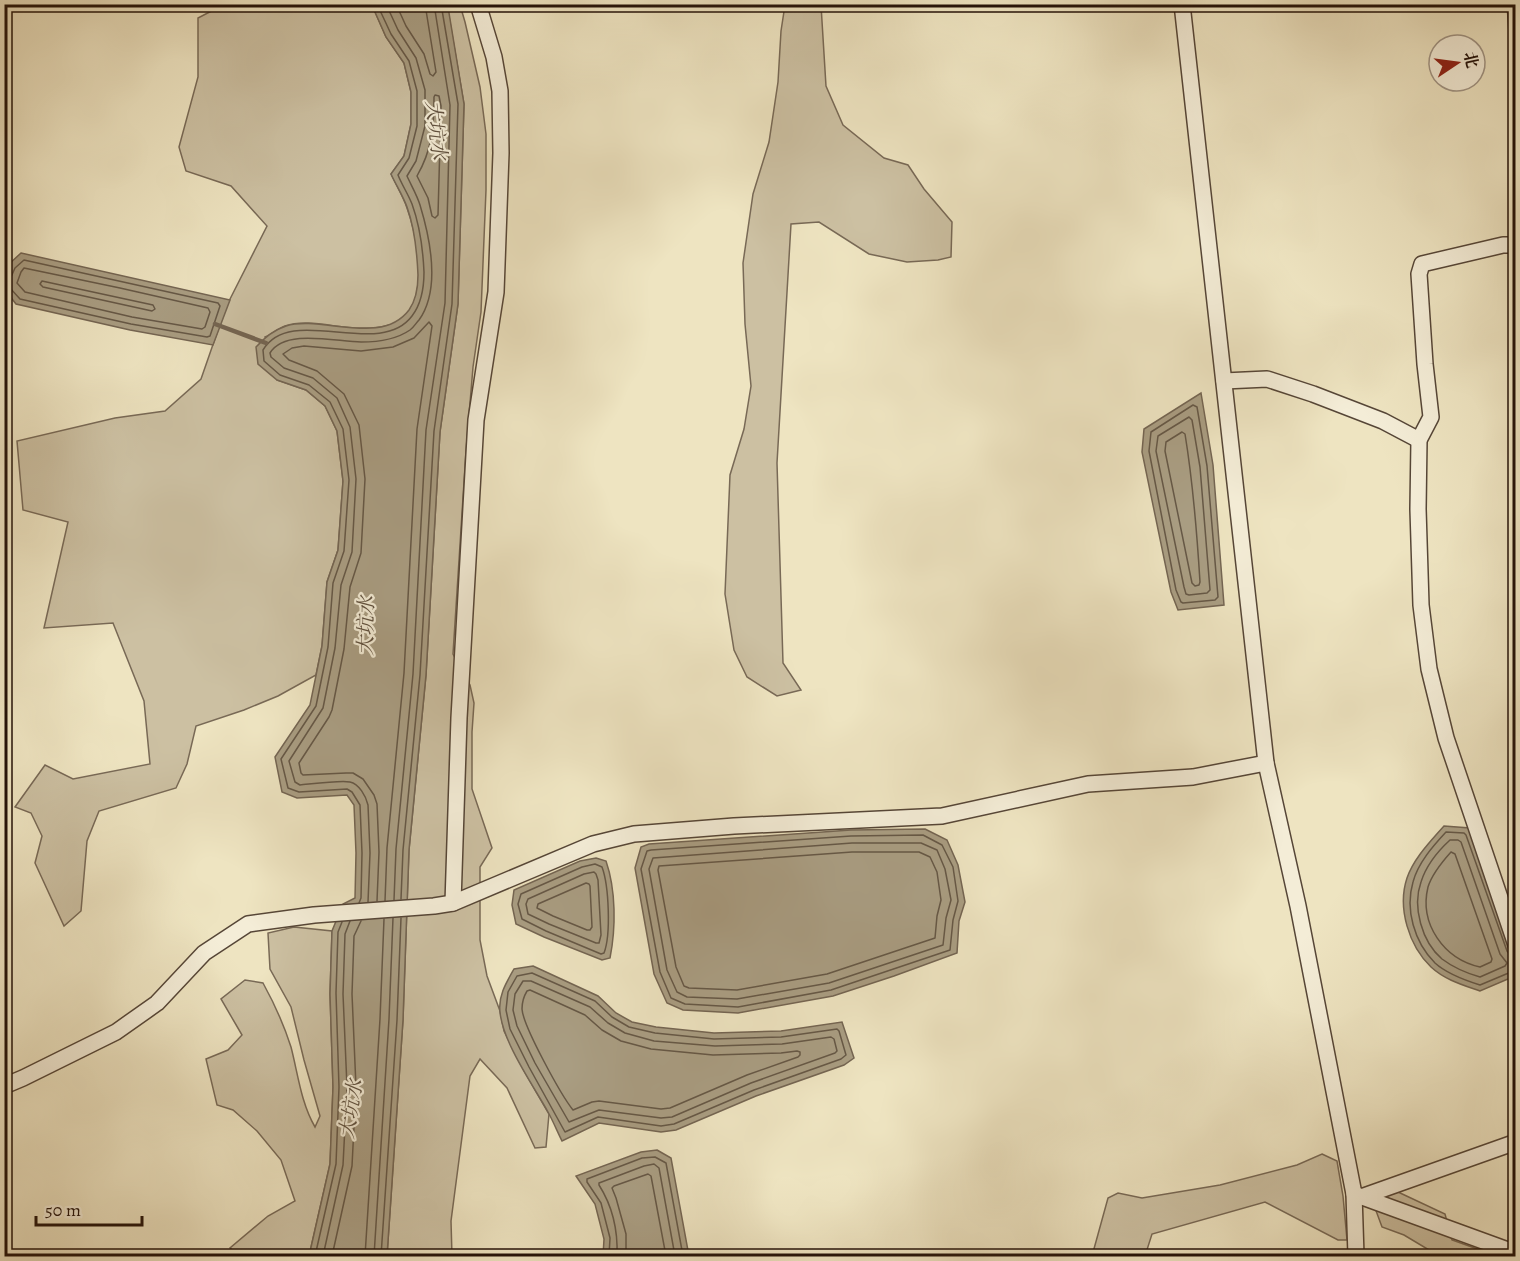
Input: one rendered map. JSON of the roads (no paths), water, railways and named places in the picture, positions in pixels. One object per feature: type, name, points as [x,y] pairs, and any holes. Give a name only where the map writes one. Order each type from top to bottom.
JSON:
[{"type":"street","points":[[453,903],[459,718],[476,420],[496,292],[501,153],[500,91],[494,57],[478,4]]},
{"type":"street","points":[[1182,4],[1266,763],[1298,906],[1357,1196],[1356,1257]]},
{"type":"street","points":[[1515,245],[1503,245],[1422,264],[1419,274],[1431,417],[1419,440],[1418,509],[1421,605],[1429,669],[1446,738],[1515,945]]},
{"type":"street","points":[[1224,381],[1267,379],[1383,421],[1419,440]]},
{"type":"street","points":[[4,1086],[116,1032],[157,1003],[204,953],[248,924],[314,915],[453,903],[593,844],[634,834],[734,826],[942,816],[1088,784],[1193,777],[1266,763]]},
{"type":"street","points":[[1357,1196],[1515,1142]]},
{"type":"street","points":[[1357,1196],[1515,1253]]},
{"type":"water","name":"大坑水","points":[[370,5],[447,5],[448,7],[464,104],[458,304],[440,432],[426,675],[409,850],[403,1020],[387,1256],[309,1256],[330,1164],[333,1087],[330,994],[332,931],[343,904],[355,898],[354,805],[347,795],[297,798],[282,792],[275,757],[310,705],[322,646],[327,582],[338,550],[343,481],[337,431],[325,406],[306,390],[277,380],[258,364],[256,347],[262,340],[286,326],[316,324],[350,328],[383,327],[397,321],[409,310],[415,298],[418,275],[414,232],[404,199],[391,174],[404,156],[411,124],[411,92],[404,63],[386,37]]},
{"type":"water","points":[[21,253],[230,300],[213,345],[130,330],[16,304],[5,290],[8,265]]},
{"type":"water","points":[[1201,393],[1213,465],[1224,605],[1178,610],[1171,592],[1142,452],[1144,429]]},
{"type":"water","points":[[1444,826],[1470,828],[1515,957],[1515,976],[1480,991],[1448,979],[1431,967],[1411,938],[1404,914],[1404,890],[1410,871],[1418,857]]},
{"type":"water","points":[[925,829],[947,840],[958,865],[965,902],[959,921],[957,953],[833,996],[738,1013],[683,1010],[667,1003],[654,974],[635,868],[641,847],[649,844],[851,830]]},
{"type":"water","points":[[596,858],[606,861],[612,884],[614,922],[610,958],[602,960],[516,924],[512,905],[514,890],[580,861]]},
{"type":"water","points":[[533,966],[598,996],[616,1013],[632,1022],[656,1027],[714,1033],[781,1031],[842,1022],[854,1058],[844,1065],[756,1096],[676,1130],[661,1132],[599,1123],[562,1141],[513,1050],[502,1024],[500,1012],[501,995],[514,969]]},
{"type":"water","points":[[657,1150],[671,1158],[689,1256],[603,1256],[604,1239],[595,1204],[576,1176],[641,1152]]},
{"type":"waterway","points":[[215,324],[266,343]]}]
